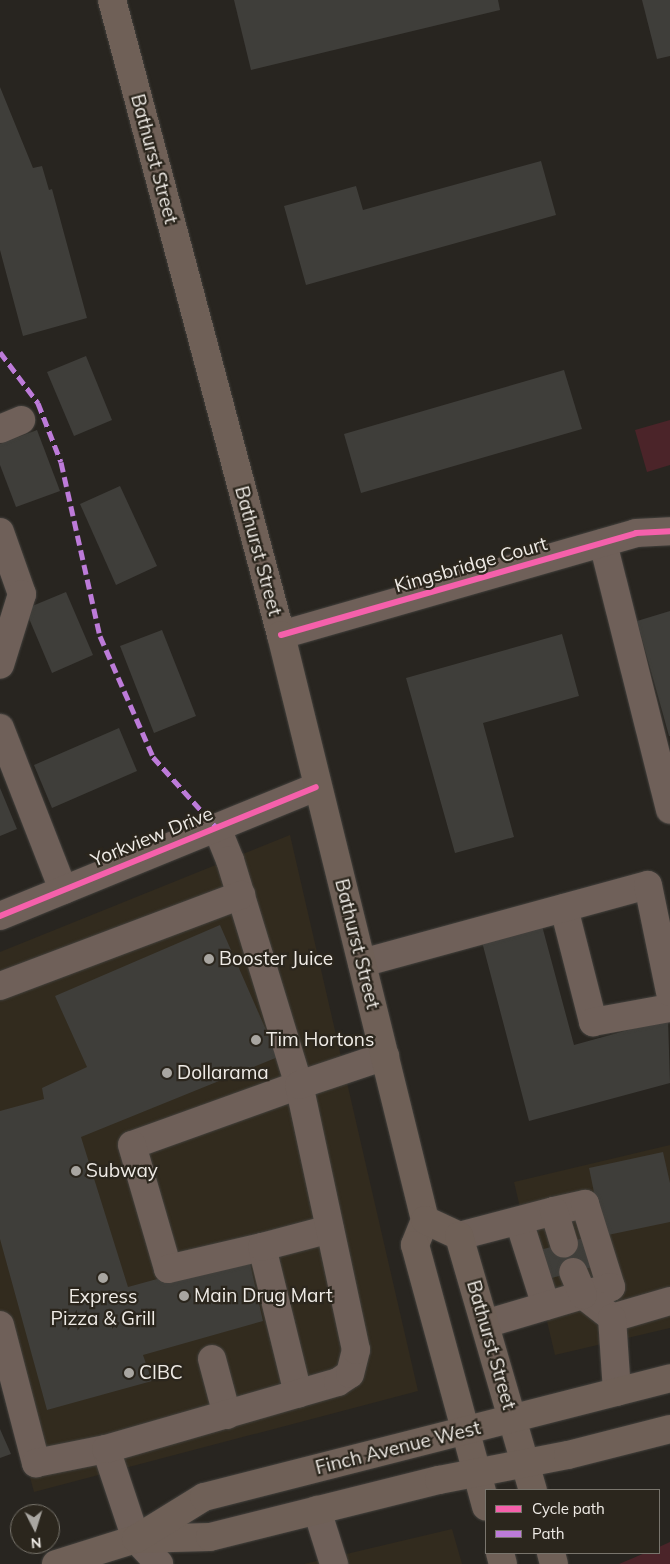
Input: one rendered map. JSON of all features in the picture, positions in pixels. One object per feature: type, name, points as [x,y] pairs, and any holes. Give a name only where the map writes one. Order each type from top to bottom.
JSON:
[{"type":"main road","name":"Bathurst Street","points":[[112,0],[281,635],[316,787],[362,963],[425,1220]]},
{"type":"main road","points":[[459,1236],[425,1220],[415,1245],[485,1504]]},
{"type":"main road","name":"Bathurst Street","points":[[459,1236],[533,1489]]},
{"type":"main road","name":"Finch Avenue West","points":[[56,1564],[136,1539],[204,1497],[670,1378]]},
{"type":"main road","name":"Finch Avenue West","points":[[136,1539],[210,1537],[317,1510],[670,1429]]},
{"type":"street","name":"Kingsbridge Court","points":[[281,635],[636,533],[670,531]]},
{"type":"street","points":[[0,532],[22,594],[0,665]]},
{"type":"street","points":[[603,542],[670,810]]},
{"type":"street","points":[[0,728],[63,890]]},
{"type":"street","name":"Yorkview Drive","points":[[0,916],[316,787]]},
{"type":"street","points":[[0,1325],[36,1462],[106,1449],[338,1382],[350,1374],[355,1364],[356,1350],[299,1085],[241,895],[217,828]]},
{"type":"street","points":[[362,963],[648,885],[670,992]]},
{"type":"street","points":[[0,986],[241,895]]},
{"type":"street","points":[[564,908],[593,1022],[670,1008]]},
{"type":"street","points":[[330,1228],[262,1247],[168,1269],[132,1145],[385,1056]]},
{"type":"street","points":[[459,1236],[585,1204],[610,1287],[578,1284],[546,1306],[485,1324]]},
{"type":"street","points":[[554,1211],[564,1243]]},
{"type":"street","points":[[519,1221],[546,1306]]},
{"type":"street","points":[[262,1247],[298,1394]]},
{"type":"street","points":[[578,1284],[612,1318],[617,1392]]},
{"type":"street","points":[[612,1318],[670,1301]]},
{"type":"street","points":[[212,1359],[227,1414]]},
{"type":"street","points":[[106,1449],[136,1539],[159,1564]]},
{"type":"street","points":[[317,1510],[334,1564]]},
{"type":"shaded area","points":[[670,420],[670,465],[647,472],[635,430]]},
{"type":"shaded area","points":[[290,835],[418,1391],[34,1492],[0,1368],[0,952]]},
{"type":"shaded area","points":[[670,1145],[670,1328],[555,1355],[514,1182]]},
{"type":"shaded area","points":[[452,1529],[462,1564],[304,1564]]},
{"type":"shaded area","points":[[670,1542],[670,1564],[619,1564],[643,1554],[660,1554],[660,1547]]},
{"type":"building","points":[[234,0],[498,0],[500,10],[251,70]]},
{"type":"building","points":[[642,0],[670,0],[670,56],[657,59]]},
{"type":"building","points":[[0,87],[33,168],[42,166],[49,190],[52,189],[87,318],[23,336],[0,250]]},
{"type":"building","points":[[541,161],[556,215],[306,285],[284,206],[356,186],[363,210]]},
{"type":"building","points":[[86,356],[112,420],[74,436],[47,372]]},
{"type":"building","points":[[564,370],[582,429],[361,493],[344,434]]},
{"type":"building","points":[[37,430],[60,491],[16,507],[0,465],[0,444]]},
{"type":"building","points":[[120,486],[157,566],[116,585],[80,504]]},
{"type":"building","points":[[66,592],[93,655],[52,673],[25,609]]},
{"type":"building","points":[[670,611],[670,736],[669,736],[637,621]]},
{"type":"building","points":[[162,630],[196,716],[154,733],[120,646]]},
{"type":"building","points":[[562,634],[579,696],[483,723],[514,837],[455,853],[406,678]]},
{"type":"building","points":[[119,728],[137,771],[52,808],[34,765]]},
{"type":"building","points":[[0,788],[17,829],[0,836]]},
{"type":"building","points":[[541,922],[574,1045],[668,1019],[670,1083],[529,1121],[481,938]]},
{"type":"building","points":[[220,925],[278,1057],[81,1137],[128,1287],[248,1254],[263,1321],[143,1355],[152,1381],[47,1410],[0,1239],[0,1111],[44,1099],[42,1088],[87,1067],[55,996]]},
{"type":"building","points":[[663,1152],[670,1183],[670,1222],[603,1236],[589,1168]]},
{"type":"building","points":[[584,1238],[592,1267],[548,1279],[540,1250]]},
{"type":"building","points":[[0,1429],[11,1454],[0,1458]]},
{"type":"marked path","points":[[0,352],[38,403],[61,462],[100,636],[153,757],[217,828]]},
{"type":"cycle path","points":[[281,635],[636,533],[670,531]]},
{"type":"cycle path","points":[[0,916],[316,787]]},
{"type":"place","name":"Booster Juice","points":[[209,959]]},
{"type":"place","name":"Tim Hortons","points":[[256,1040]]},
{"type":"place","name":"Dollarama","points":[[167,1073]]},
{"type":"place","name":"Subway","points":[[76,1171]]},
{"type":"place","name":"Express Pizza & Grill","points":[[103,1278]]},
{"type":"place","name":"Main Drug Mart","points":[[184,1296]]},
{"type":"place","name":"CIBC","points":[[129,1373]]}]
